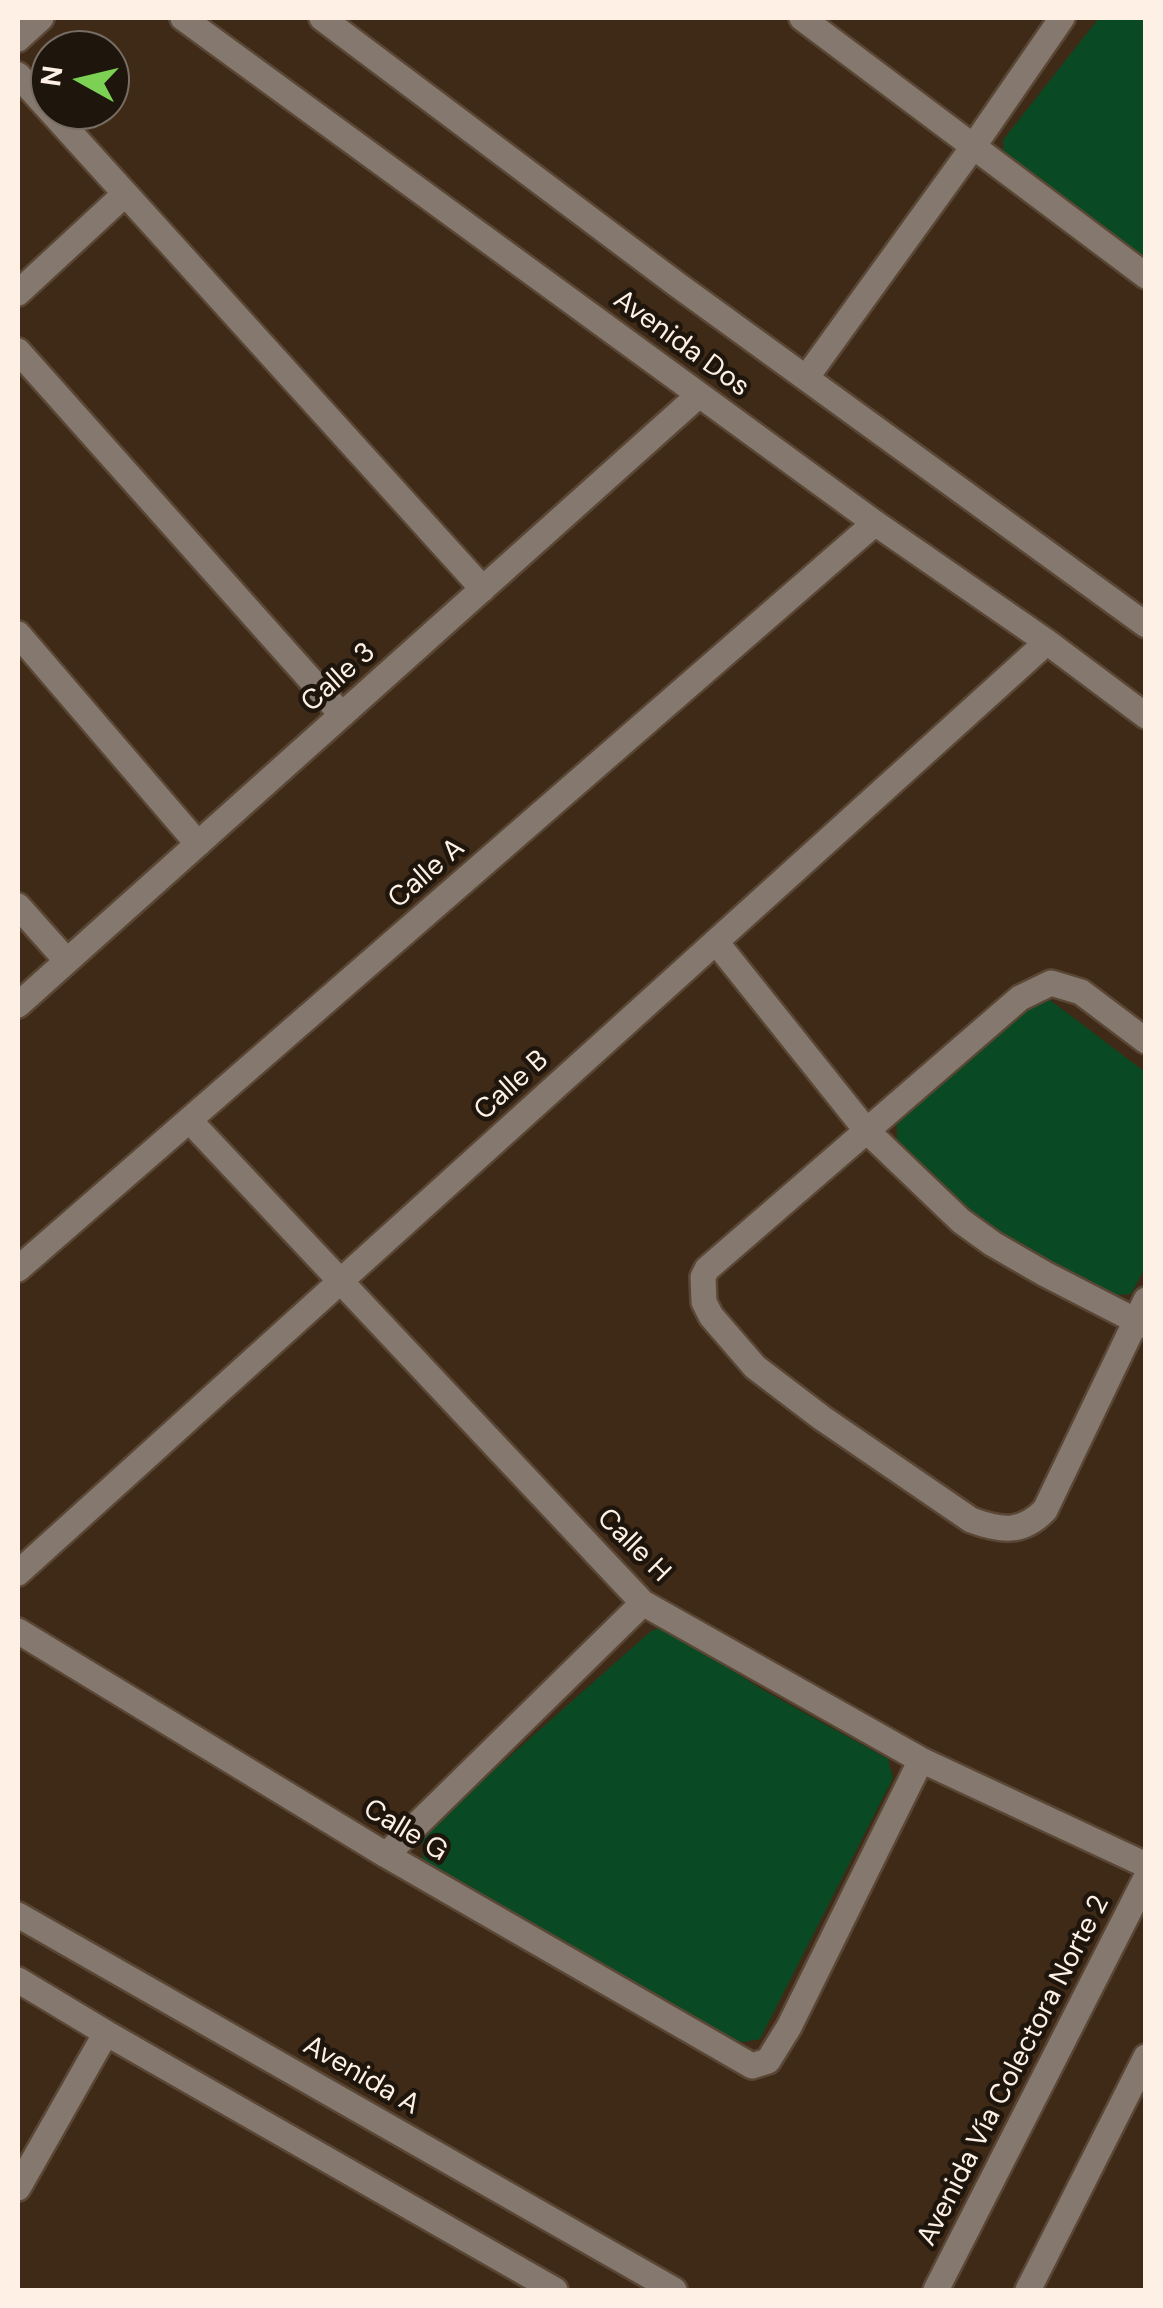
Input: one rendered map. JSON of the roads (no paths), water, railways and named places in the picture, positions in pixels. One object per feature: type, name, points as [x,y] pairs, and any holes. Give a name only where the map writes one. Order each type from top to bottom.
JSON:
[{"type":"street","points":[[18,39],[40,18]]},
{"type":"street","name":"Avenida Dos","points":[[183,18],[1146,716]]},
{"type":"street","name":"Avenida Dos","points":[[322,18],[1146,625]]},
{"type":"street","points":[[802,18],[1146,276]]},
{"type":"street","points":[[806,378],[1062,18]]},
{"type":"street","points":[[18,75],[483,588]]},
{"type":"street","points":[[18,293],[125,194]]},
{"type":"street","points":[[18,351],[342,715]]},
{"type":"street","name":"Calle 3","points":[[18,1005],[700,394]]},
{"type":"street","name":"Calle A","points":[[18,1270],[874,522]]},
{"type":"street","points":[[18,634],[198,844]]},
{"type":"street","name":"Calle B","points":[[18,1574],[1047,642]]},
{"type":"street","points":[[18,906],[67,961]]},
{"type":"street","points":[[716,942],[866,1130],[961,1222],[1045,1274],[1142,1315],[1045,1510],[1020,1528],[970,1520],[755,1367],[711,1316],[704,1302],[703,1277],[707,1268],[866,1130],[1020,998],[1051,983],[1082,992],[1146,1041]]},
{"type":"street","name":"Calle H","points":[[190,1121],[643,1602],[921,1760],[1146,1864]]},
{"type":"street","points":[[386,1854],[643,1602]]},
{"type":"street","name":"Calle G","points":[[18,1631],[386,1854],[752,2066],[768,2061],[789,2027],[921,1760]]},
{"type":"street","name":"Avenida Vía Colectora Norte 2","points":[[936,2290],[1146,1878]]},
{"type":"street","name":"Avenida A","points":[[18,1914],[674,2290]]},
{"type":"street","points":[[18,1980],[556,2290]]},
{"type":"street","points":[[18,2188],[106,2033]]},
{"type":"street","points":[[1028,2290],[1146,2057]]}]
